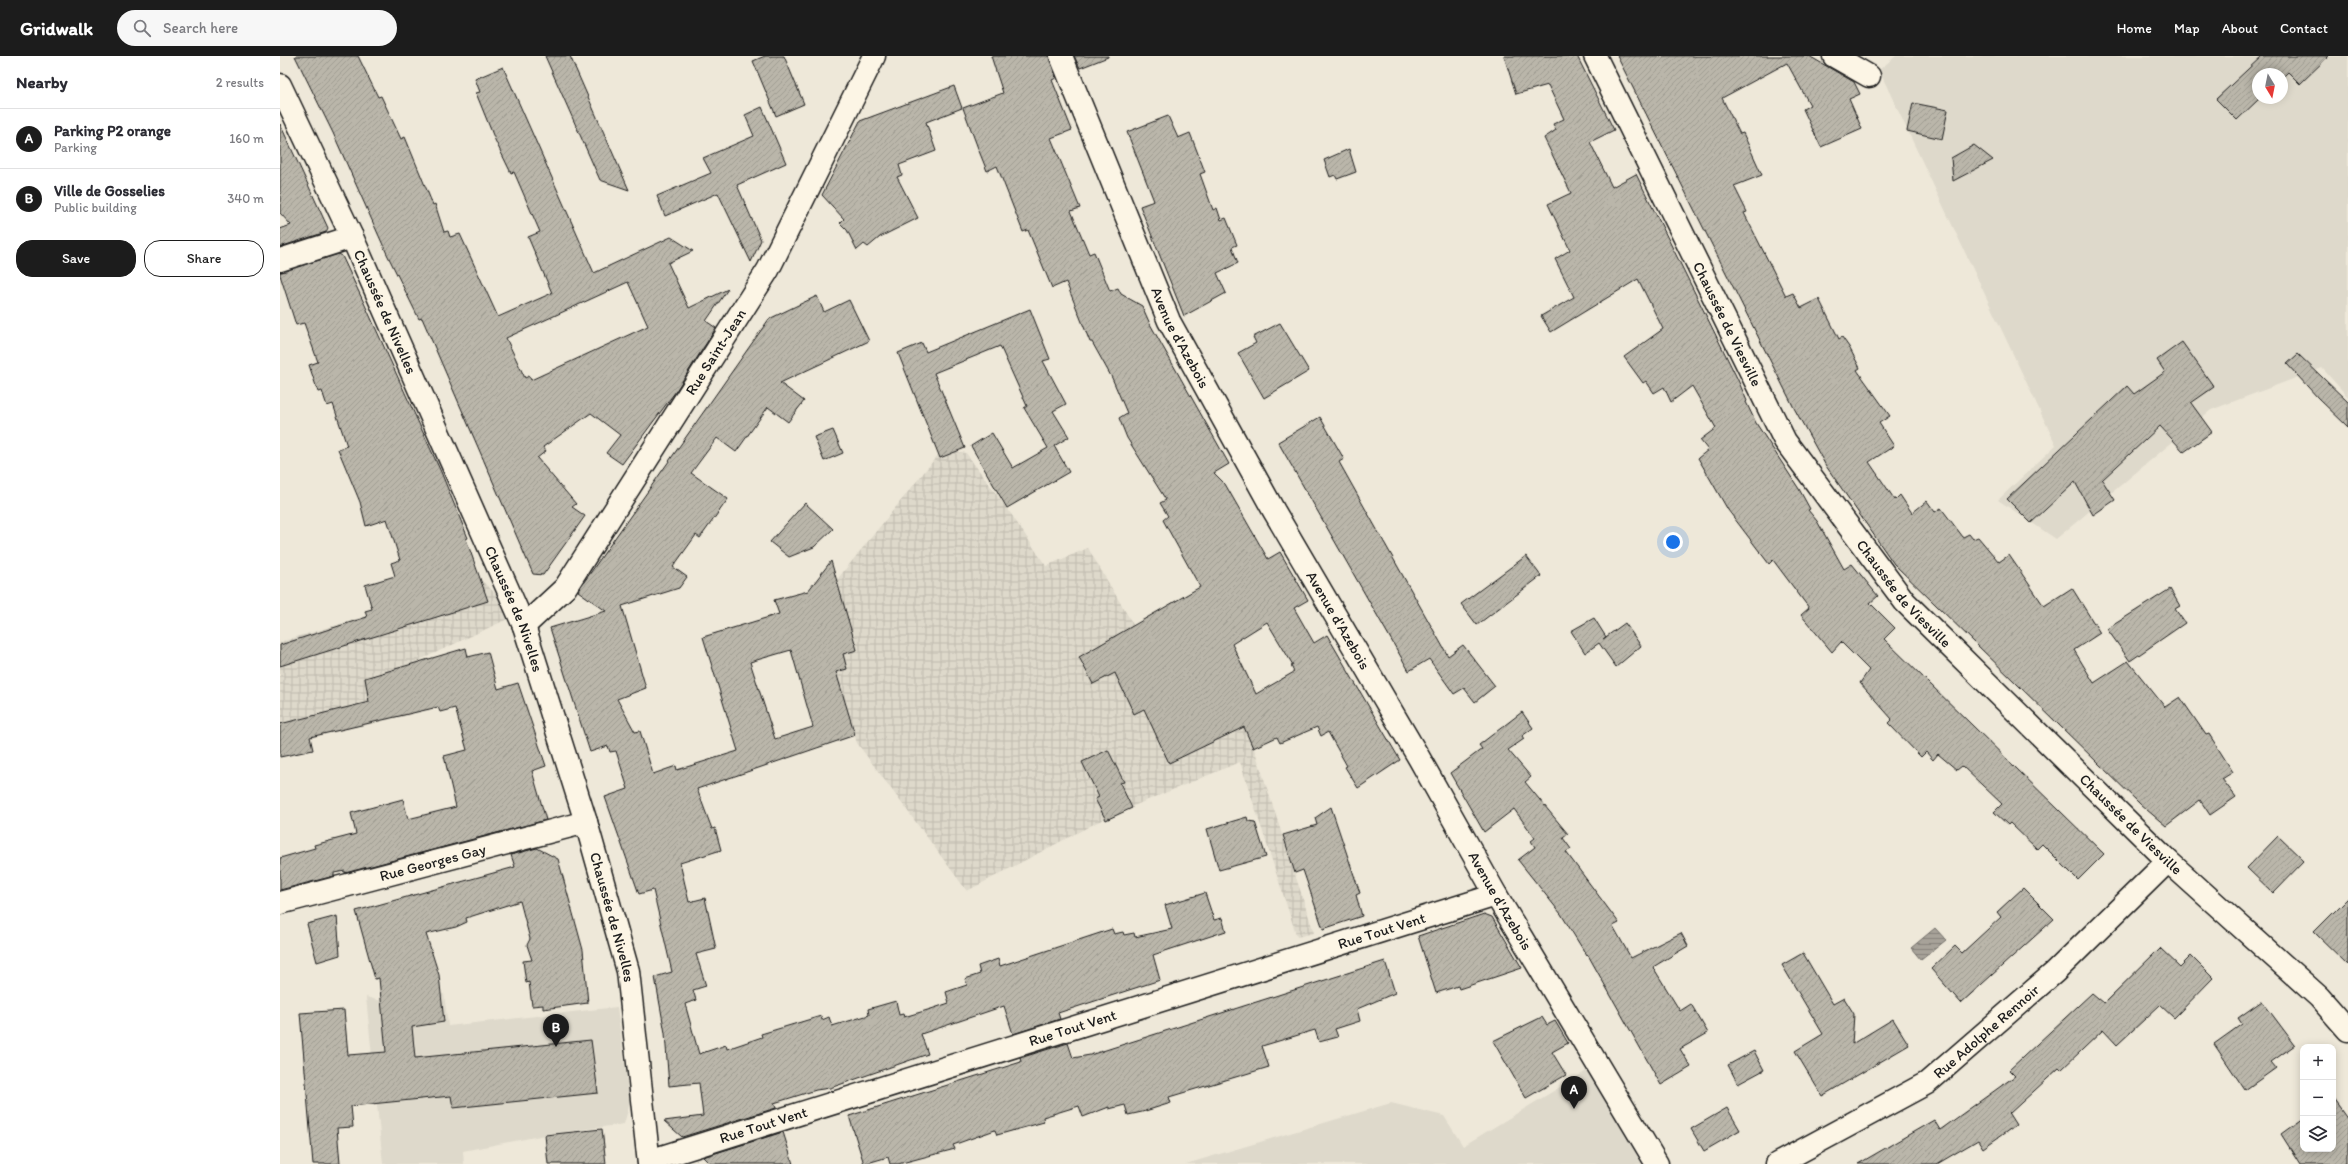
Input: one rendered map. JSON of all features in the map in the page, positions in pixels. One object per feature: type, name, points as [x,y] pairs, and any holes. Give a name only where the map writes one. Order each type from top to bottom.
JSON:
[{"type":"street","name":"Rue Saint-Jean","points":[[524,626],[565,588],[768,270],[874,56]]},
{"type":"street","name":"Avenue d'Azebois","points":[[1060,56],[1169,321],[1274,511],[1419,758],[1496,895],[1657,1164]]},
{"type":"street","name":"Chaussée de Viesville","points":[[1595,56],[1785,441],[1904,602],[2168,861],[2319,997],[2348,1030]]},
{"type":"street","points":[[1834,56],[1869,76]]},
{"type":"street","name":"Chaussée de Nivelles","points":[[280,86],[352,237],[524,626],[586,822],[628,971],[649,1162]]},
{"type":"street","points":[[280,260],[352,237]]},
{"type":"street","name":"Rue Georges Gay","points":[[280,903],[586,822]]},
{"type":"street","name":"Rue Adolphe Rennoir","points":[[1777,1164],[1927,1083],[2055,972],[2168,861]]},
{"type":"street","name":"Rue Tout Vent","points":[[649,1162],[1496,895]]},
{"type":"shaded area","points":[[1896,56],[2348,56],[2348,397],[2322,368],[2211,410],[2056,539],[1998,500],[2056,445],[1879,70]]},
{"type":"shaded area","points":[[942,450],[966,453],[1009,511],[1046,566],[1088,548],[1134,626],[1203,586],[1277,736],[1254,748],[1314,933],[1297,937],[1240,762],[1109,816],[967,891],[857,743],[814,608]]},
{"type":"shaded area","points":[[482,581],[518,614],[420,660],[430,710],[280,745],[280,642]]},
{"type":"shaded area","points":[[1935,928],[1946,940],[1921,960],[1911,948]]},
{"type":"shaded area","points":[[444,994],[448,1026],[617,1007],[630,1103],[624,1124],[545,1135],[463,1151],[464,1164],[383,1164],[366,997],[381,1001]]},
{"type":"shaded area","points":[[1598,1064],[1657,1164],[1186,1164],[1391,1103],[1444,1116],[1463,1146]]},
{"type":"building","points":[[295,56],[358,56],[378,97],[381,96],[401,139],[405,137],[433,205],[435,204],[444,232],[448,231],[450,237],[460,234],[498,317],[552,293],[528,237],[540,232],[514,172],[511,173],[495,140],[476,93],[480,92],[475,79],[503,67],[594,273],[671,237],[693,251],[668,263],[689,308],[728,289],[706,321],[716,328],[676,391],[622,464],[606,453],[620,435],[591,413],[543,447],[546,451],[537,458],[576,504],[572,507],[585,516],[543,575],[533,574],[422,318],[419,319],[387,254],[333,133]],"holes":[[[628,282],[648,326],[531,380],[529,376],[525,378],[506,338]]]},
{"type":"building","points":[[545,56],[570,56],[629,190],[600,180]]},
{"type":"building","points":[[765,56],[784,56],[804,104],[776,116],[753,61]]},
{"type":"building","points":[[991,56],[1049,56],[1056,78],[1052,80],[1072,130],[1051,138],[1080,208],[1071,211],[1089,254],[1094,252],[1110,291],[1118,288],[1121,294],[1142,306],[1150,324],[1229,464],[1214,473],[1225,484],[1268,559],[1280,552],[1308,600],[1294,608],[1314,643],[1327,635],[1400,760],[1358,788],[1345,767],[1347,766],[1328,732],[1321,736],[1317,727],[1280,743],[1277,737],[1253,748],[1244,727],[1169,763],[1144,709],[1134,714],[1115,673],[1093,684],[1079,657],[1200,587],[1163,520],[1168,516],[1160,503],[1166,500],[1127,438],[1119,418],[1127,413],[1112,378],[1092,342],[1090,342],[1066,282],[1052,288],[1028,230],[1023,232],[997,166],[987,171],[979,151],[963,108],[1003,93]],"holes":[[[1267,622],[1293,665],[1291,666],[1294,672],[1256,694],[1232,644]]]},
{"type":"building","points":[[1074,56],[1108,56],[1108,57],[1080,68]]},
{"type":"building","points":[[1504,56],[1577,56],[1614,130],[1590,142],[1612,187],[1636,174],[1738,380],[1756,423],[1799,489],[1810,509],[1808,510],[1817,521],[1844,569],[1852,564],[1878,596],[1870,603],[1895,628],[1884,639],[2104,854],[2078,880],[2042,844],[2037,849],[2010,823],[2008,825],[1994,812],[2002,804],[1962,766],[1957,770],[1938,754],[1933,760],[1926,752],[1921,757],[1888,723],[1892,719],[1860,683],[1869,670],[1841,642],[1832,652],[1801,615],[1809,608],[1773,560],[1769,564],[1728,510],[1698,458],[1708,450],[1700,440],[1716,428],[1692,386],[1671,402],[1664,387],[1654,393],[1646,381],[1643,383],[1624,357],[1663,329],[1638,279],[1551,332],[1541,316],[1574,297],[1555,259],[1570,250],[1548,204],[1571,193],[1544,138],[1556,130],[1553,124],[1564,119],[1548,85],[1516,94]]},
{"type":"building","points":[[1617,56],[1809,56],[1854,82],[1860,94],[1849,99],[1862,129],[1821,147],[1803,109],[1810,105],[1787,63],[1722,98],[1740,134],[1743,133],[1762,175],[1734,186],[1747,212],[1744,213],[1786,296],[1793,293],[1801,308],[1819,299],[1839,339],[1842,337],[1849,347],[1860,368],[1857,370],[1890,416],[1879,423],[1894,446],[1869,462],[1895,500],[1900,495],[1912,513],[1927,501],[1935,512],[1941,508],[1963,537],[1969,534],[1973,539],[1978,537],[1999,562],[2009,555],[2044,606],[2072,588],[2100,633],[2074,650],[2094,683],[2128,661],[2165,707],[2180,697],[2206,735],[2209,734],[2233,772],[2222,779],[2236,797],[2210,815],[2200,800],[2166,826],[2140,804],[1894,564],[1826,466],[1794,408]]},
{"type":"building","points":[[2262,56],[2329,56],[2300,84],[2288,72],[2288,68],[2252,68],[2252,104],[2254,104],[2237,120],[2216,99]]},
{"type":"building","points":[[954,86],[962,108],[926,122],[936,151],[899,165],[902,175],[897,177],[918,218],[880,237],[868,247],[864,244],[857,250],[847,230],[840,223],[844,219],[822,195],[860,121]]},
{"type":"building","points":[[1913,103],[1948,110],[1942,139],[1907,131]]},
{"type":"building","points":[[762,107],[786,163],[737,185],[761,240],[751,262],[718,193],[665,216],[657,196],[711,173],[703,158],[754,136],[745,115]]},
{"type":"building","points":[[1168,116],[1178,138],[1190,133],[1205,172],[1200,174],[1213,210],[1217,208],[1221,220],[1226,218],[1237,245],[1232,247],[1238,263],[1217,273],[1226,293],[1184,316],[1140,206],[1154,201],[1127,132]]},
{"type":"building","points":[[280,124],[328,228],[326,232],[280,247],[280,229],[291,225],[280,213]]},
{"type":"building","points":[[1974,145],[1993,160],[1953,181],[1951,158]]},
{"type":"building","points":[[1349,149],[1356,172],[1337,179],[1335,175],[1330,177],[1324,160]]},
{"type":"building","points":[[339,254],[342,256],[365,305],[441,472],[468,538],[466,539],[488,601],[280,666],[280,645],[367,617],[365,611],[372,609],[365,585],[395,576],[391,563],[400,560],[387,519],[366,526],[360,502],[338,449],[347,446],[333,404],[327,406],[322,391],[318,392],[309,365],[318,362],[304,323],[296,325],[280,275],[280,272]]},
{"type":"building","points":[[817,296],[824,312],[849,300],[869,341],[780,383],[804,401],[788,422],[768,407],[736,452],[717,438],[691,473],[728,499],[700,538],[696,535],[673,567],[687,577],[679,588],[622,606],[646,688],[617,699],[635,732],[640,731],[653,774],[676,766],[677,770],[738,751],[703,637],[779,614],[774,600],[808,591],[831,561],[857,650],[843,654],[847,669],[836,672],[855,735],[697,789],[712,829],[715,828],[721,850],[680,863],[689,902],[705,898],[716,949],[696,954],[706,986],[693,990],[696,1000],[685,1004],[699,1054],[726,1045],[727,1049],[762,1037],[761,1034],[821,1016],[822,1020],[829,1017],[832,1026],[869,1015],[868,1009],[896,1001],[899,1015],[903,1014],[904,1017],[931,1009],[949,1003],[946,992],[967,985],[965,979],[980,974],[978,966],[998,959],[1000,966],[1112,929],[1114,934],[1123,932],[1124,935],[1134,933],[1135,937],[1172,929],[1165,905],[1205,893],[1214,920],[1222,918],[1226,931],[1153,955],[1160,980],[1058,1013],[1060,1019],[1013,1034],[1004,1006],[921,1034],[928,1054],[830,1088],[816,1090],[774,1103],[776,1108],[682,1137],[664,1121],[703,1116],[699,1083],[669,1086],[665,1033],[655,977],[672,972],[653,890],[639,894],[605,797],[628,789],[616,751],[610,752],[608,746],[590,752],[550,628],[606,611],[578,591],[579,589],[769,319]],"holes":[[[791,650],[813,727],[775,739],[750,662]]]},
{"type":"building","points":[[1030,309],[1050,359],[1043,361],[1066,404],[1053,411],[1069,437],[1054,446],[1069,472],[1007,508],[971,446],[992,433],[1013,468],[1048,448],[1024,408],[1027,406],[1000,346],[934,373],[965,448],[940,458],[898,353],[922,343],[926,352]]},
{"type":"building","points":[[1280,323],[1309,371],[1264,398],[1238,353],[1256,343],[1253,337]]},
{"type":"building","points":[[2182,342],[2214,387],[2191,403],[2212,432],[2184,452],[2160,426],[2102,480],[2115,500],[2093,515],[2075,482],[2031,523],[2007,499],[2127,386],[2134,394],[2165,372],[2157,360]]},
{"type":"building","points":[[2298,354],[2348,402],[2348,427],[2318,398],[2287,364]]},
{"type":"building","points":[[1320,417],[1344,459],[1339,462],[1448,656],[1463,645],[1495,686],[1475,702],[1464,688],[1454,694],[1429,659],[1409,671],[1278,442]]},
{"type":"building","points":[[833,430],[843,453],[824,461],[814,437]]},
{"type":"building","points":[[805,503],[833,529],[814,547],[789,557],[770,542]]},
{"type":"building","points":[[1526,556],[1541,576],[1477,625],[1461,604]]},
{"type":"building","points":[[2170,589],[2180,606],[2175,609],[2185,623],[2130,661],[2107,629]]},
{"type":"building","points":[[1594,618],[1606,637],[1625,623],[1641,646],[1616,667],[1599,643],[1585,653],[1571,631]]},
{"type":"building","points":[[466,648],[468,657],[488,652],[498,689],[518,683],[546,766],[532,771],[546,820],[345,873],[345,871],[334,873],[334,876],[280,890],[280,858],[315,848],[314,845],[356,834],[351,813],[403,799],[408,819],[456,807],[444,756],[467,750],[455,708],[440,712],[438,707],[310,737],[313,750],[280,757],[280,724],[369,702],[365,678]]},
{"type":"building","points":[[1522,712],[1533,728],[1522,736],[1524,739],[1508,750],[1531,777],[1525,782],[1568,834],[1563,838],[1571,849],[1566,852],[1619,923],[1613,926],[1631,958],[1681,933],[1688,946],[1653,967],[1680,1011],[1691,1004],[1708,1033],[1680,1049],[1691,1067],[1661,1085],[1588,955],[1587,956],[1561,914],[1518,860],[1535,847],[1531,841],[1535,838],[1514,809],[1484,832],[1450,773],[1482,749],[1479,745]]},
{"type":"building","points":[[1108,750],[1124,782],[1120,783],[1132,808],[1106,820],[1095,799],[1099,797],[1082,762]]},
{"type":"building","points":[[1331,807],[1360,893],[1356,895],[1362,916],[1323,929],[1303,870],[1295,873],[1283,835],[1317,825],[1315,818]]},
{"type":"building","points":[[1247,817],[1248,821],[1255,822],[1266,857],[1219,870],[1207,829]]},
{"type":"building","points":[[2278,836],[2304,861],[2273,893],[2247,868]]},
{"type":"building","points":[[537,848],[558,859],[583,950],[588,1003],[543,1009],[543,1005],[532,1006],[529,982],[526,983],[523,961],[532,960],[527,945],[530,939],[520,901],[466,918],[467,922],[456,927],[426,934],[439,975],[444,1022],[412,1027],[415,1058],[591,1040],[598,1093],[453,1108],[451,1096],[351,1106],[353,1127],[337,1128],[340,1164],[313,1164],[300,1013],[344,1010],[348,1055],[386,1052],[379,978],[375,979],[356,911],[515,867],[511,855]]},
{"type":"building","points":[[2023,888],[2054,919],[1961,1003],[1931,969],[1955,946],[1962,953],[2001,917],[1997,912]]},
{"type":"building","points":[[2348,898],[2348,965],[2314,932]]},
{"type":"building","points":[[1484,914],[1492,917],[1522,968],[1459,989],[1458,986],[1436,993],[1418,936]]},
{"type":"building","points":[[337,916],[340,955],[317,962],[307,924]]},
{"type":"building","points":[[2160,948],[2180,967],[2191,956],[2213,978],[2174,1018],[2160,1005],[2117,1045],[2103,1030],[2061,1070],[2059,1068],[2009,1114],[2016,1125],[1983,1148],[1978,1140],[1937,1164],[1858,1164],[1934,1120],[1940,1130],[2015,1076],[2009,1070],[2092,993],[2104,1003]]},
{"type":"building","points":[[1803,953],[1833,1004],[1844,998],[1854,1014],[1852,1044],[1893,1019],[1909,1045],[1822,1096],[1795,1051],[1823,1034],[1782,965]]},
{"type":"building","points":[[1385,961],[1395,993],[1357,1009],[1360,1021],[1335,1029],[1338,1037],[1319,1042],[1315,1030],[1262,1046],[1269,1067],[1169,1097],[1171,1103],[1142,1112],[1128,1115],[1125,1105],[1109,1109],[1109,1107],[1083,1117],[1079,1106],[1043,1117],[1044,1122],[997,1135],[995,1130],[953,1145],[955,1149],[898,1164],[890,1164],[888,1157],[864,1164],[849,1116],[1021,1062],[1020,1058],[1068,1043],[1073,1058],[1090,1055]]},
{"type":"building","points":[[2262,1001],[2295,1045],[2271,1062],[2276,1068],[2245,1090],[2214,1044],[2242,1024],[2238,1018]]},
{"type":"building","points":[[1542,1017],[1547,1025],[1555,1021],[1568,1043],[1552,1052],[1566,1075],[1526,1098],[1493,1041]]},
{"type":"building","points":[[1754,1051],[1764,1070],[1738,1084],[1728,1065]]},
{"type":"building","points":[[2336,1102],[2348,1119],[2348,1164],[2300,1164],[2281,1134],[2300,1120],[2300,1152],[2336,1152]]},
{"type":"building","points":[[1727,1108],[1740,1130],[1704,1151],[1691,1129]]},
{"type":"building","points":[[602,1129],[606,1164],[548,1164],[545,1135]]},
{"type":"building","points":[[783,1132],[793,1164],[710,1164],[703,1157]]},
{"type":"place","name":"Ville de Gosselies","points":[[556,1047]]},
{"type":"place","name":"Parking P2 orange","points":[[1574,1109]]}]
